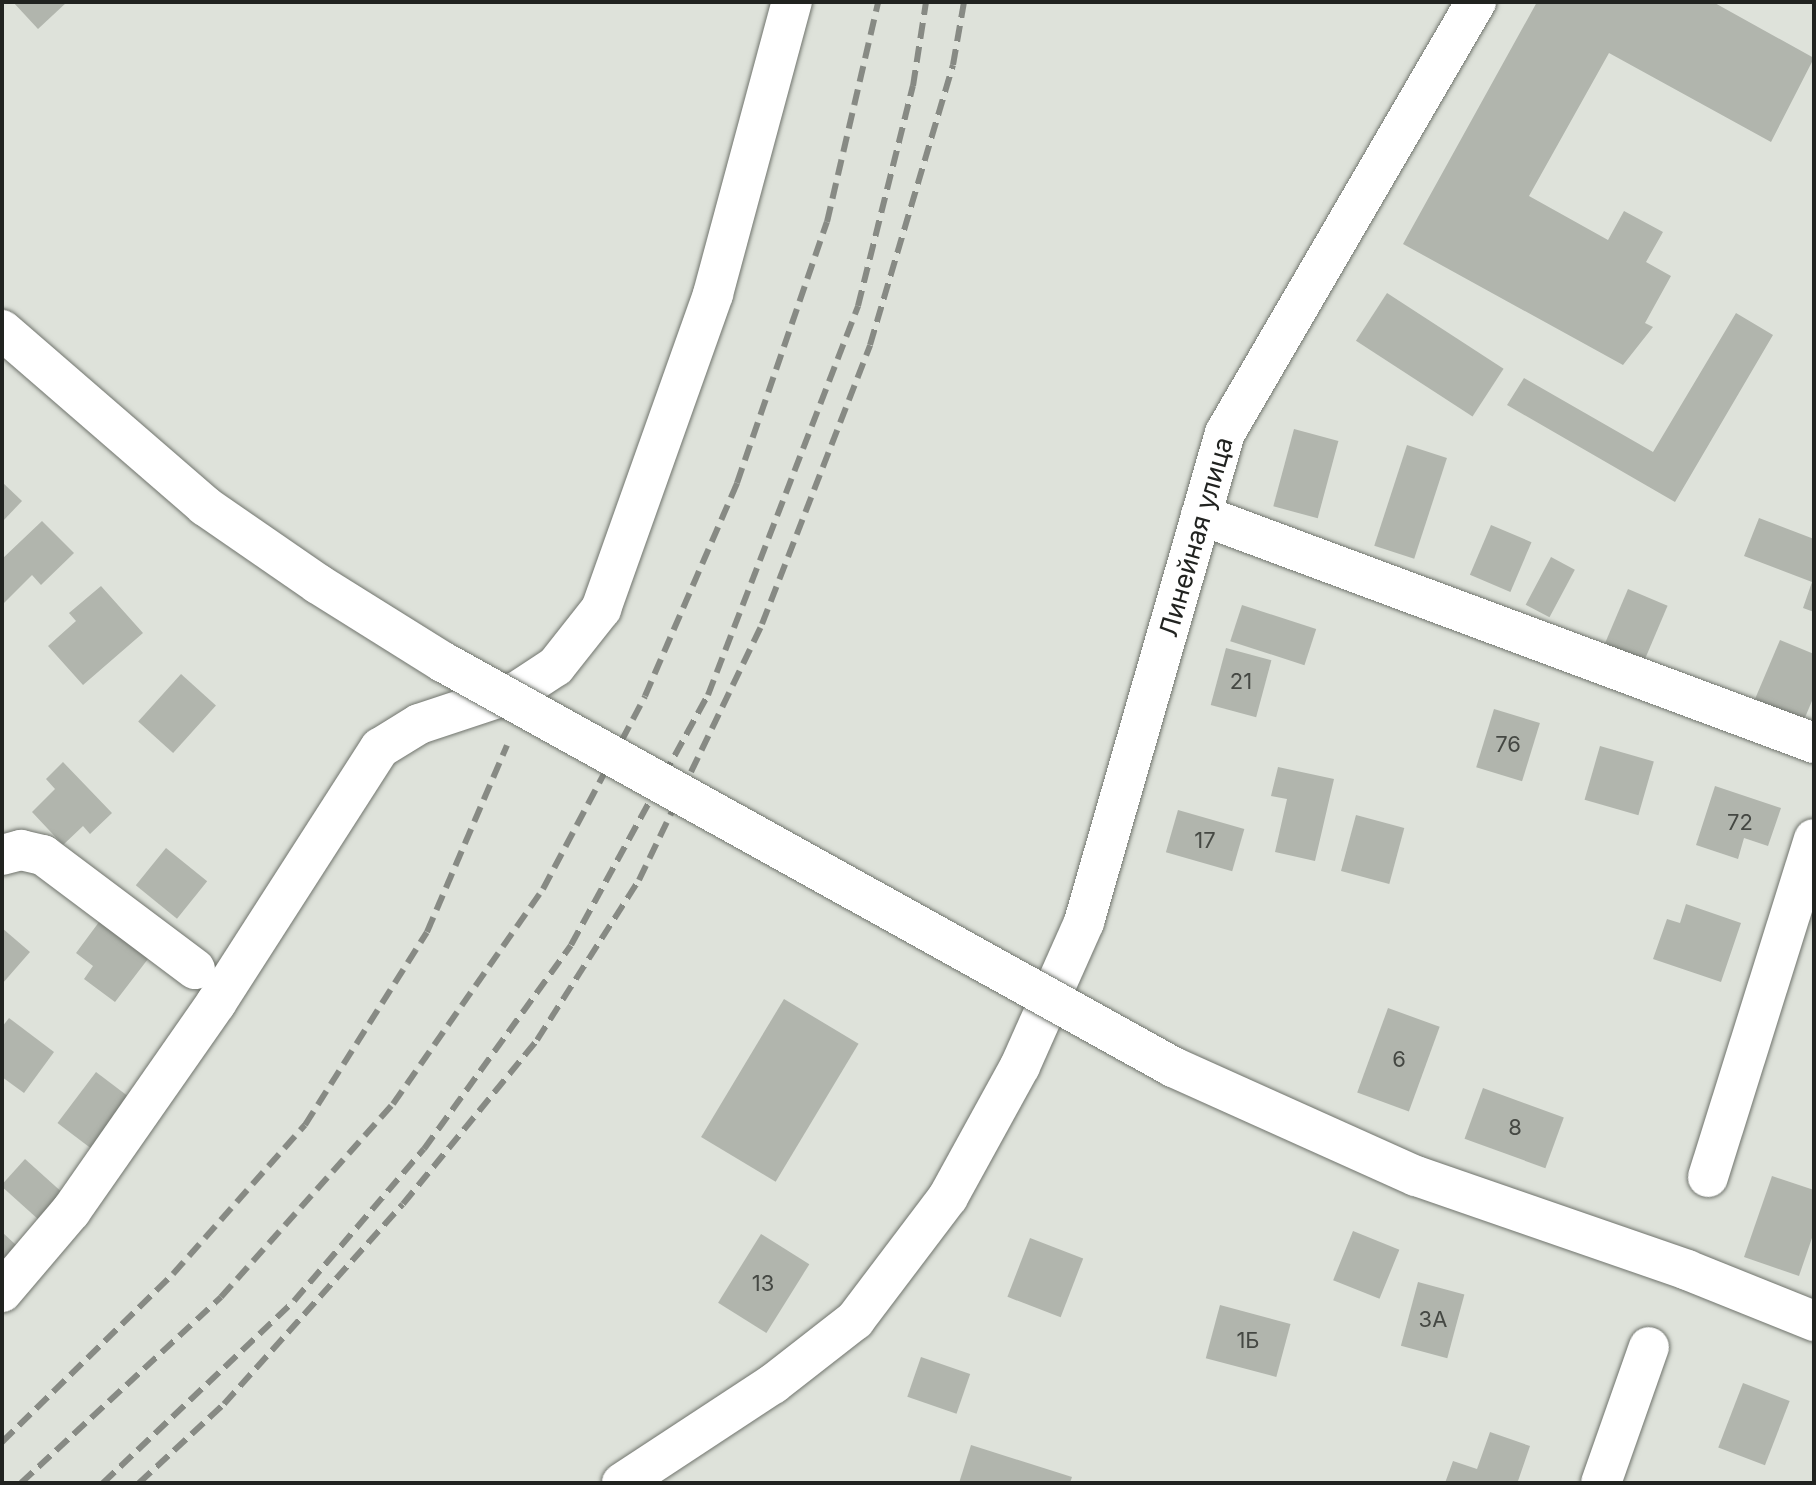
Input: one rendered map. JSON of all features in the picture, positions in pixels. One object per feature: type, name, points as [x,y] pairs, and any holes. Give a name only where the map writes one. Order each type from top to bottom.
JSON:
[{"type":"street","points":[[2,1292],[71,1211],[153,1094],[380,748],[419,724],[518,691],[556,666],[601,609],[713,294],[792,2]]},
{"type":"street","name":"Линейная улица","points":[[622,1483],[773,1384],[855,1320],[948,1197],[1020,1066],[1084,922],[1225,433],[1476,2]]},
{"type":"street","points":[[2,330],[205,506],[355,608],[443,662],[1159,1060],[1416,1176],[1687,1270],[1814,1321]]},
{"type":"street","points":[[1201,515],[1814,743]]},
{"type":"street","points":[[1708,1177],[1814,839]]},
{"type":"street","points":[[2,855],[21,850],[43,855],[195,969]]},
{"type":"street","points":[[1601,1483],[1649,1347]]},
{"type":"building","points":[[13,2],[67,2],[38,29]]},
{"type":"building","points":[[1537,2],[1713,2],[1814,58],[1771,142],[1609,53],[1529,196],[1608,240],[1624,211],[1663,232],[1646,262],[1671,276],[1645,323],[1653,327],[1623,365],[1403,244]]},
{"type":"building","points":[[1387,293],[1504,369],[1473,417],[1356,341]]},
{"type":"building","points":[[1736,313],[1773,335],[1675,502],[1507,405],[1524,378],[1653,452]]},
{"type":"building","points":[[1294,429],[1338,441],[1318,518],[1273,506]]},
{"type":"building","points":[[1407,445],[1447,458],[1414,559],[1374,546]]},
{"type":"building","points":[[2,482],[22,501],[2,522]]},
{"type":"building","points":[[1759,518],[1814,539],[1814,612],[1803,608],[1812,582],[1744,556]]},
{"type":"building","points":[[42,521],[74,553],[41,585],[32,575],[2,605],[2,559]]},
{"type":"building","points":[[1491,525],[1532,542],[1510,592],[1470,575]]},
{"type":"building","points":[[1551,557],[1575,570],[1549,617],[1526,605]]},
{"type":"building","points":[[101,586],[143,633],[83,685],[48,646],[76,621],[69,613]]},
{"type":"building","points":[[1628,589],[1668,606],[1644,662],[1604,645]]},
{"type":"building","points":[[1242,605],[1316,629],[1304,665],[1230,641]]},
{"type":"building","points":[[1780,640],[1814,654],[1814,696],[1804,720],[1755,699]]},
{"type":"building","points":[[1226,648],[1271,660],[1256,717],[1211,705]]},
{"type":"building","points":[[181,674],[216,705],[173,753],[138,722]]},
{"type":"building","points":[[1494,709],[1540,723],[1522,781],[1476,767]]},
{"type":"building","points":[[1600,746],[1654,761],[1638,815],[1585,800]]},
{"type":"building","points":[[63,762],[112,813],[90,834],[83,826],[63,845],[32,812],[55,789],[46,779]]},
{"type":"building","points":[[1278,767],[1334,779],[1315,861],[1275,852],[1287,799],[1271,796]]},
{"type":"building","points":[[1715,786],[1781,808],[1768,846],[1744,838],[1738,859],[1696,845]]},
{"type":"building","points":[[1178,810],[1244,829],[1232,871],[1166,852]]},
{"type":"building","points":[[1356,815],[1404,828],[1389,884],[1341,871]]},
{"type":"building","points":[[166,848],[207,881],[177,919],[136,885]]},
{"type":"building","points":[[1686,904],[1741,923],[1721,982],[1653,959],[1667,919],[1680,923]]},
{"type":"building","points":[[102,918],[151,955],[115,1002],[84,979],[93,966],[76,953]]},
{"type":"building","points":[[2,928],[30,952],[2,984]]},
{"type":"building","points":[[784,999],[859,1044],[776,1182],[701,1137]]},
{"type":"building","points":[[1388,1008],[1440,1027],[1409,1111],[1357,1093]]},
{"type":"building","points":[[9,1018],[54,1052],[24,1093],[2,1077],[2,1027]]},
{"type":"building","points":[[96,1072],[130,1098],[92,1149],[57,1123]]},
{"type":"building","points":[[1483,1088],[1564,1117],[1545,1168],[1465,1139]]},
{"type":"building","points":[[25,1159],[66,1196],[42,1223],[2,1187]]},
{"type":"building","points":[[1772,1176],[1814,1190],[1814,1232],[1799,1276],[1744,1257]]},
{"type":"building","points":[[1353,1231],[1399,1250],[1380,1299],[1333,1280]]},
{"type":"building","points":[[2,1232],[17,1246],[2,1261]]},
{"type":"building","points":[[761,1234],[809,1264],[766,1333],[718,1303]]},
{"type":"building","points":[[1030,1238],[1083,1258],[1061,1317],[1007,1297]]},
{"type":"building","points":[[1418,1282],[1464,1294],[1447,1358],[1401,1346]]},
{"type":"building","points":[[1220,1305],[1291,1324],[1276,1377],[1206,1358]]},
{"type":"building","points":[[921,1357],[970,1374],[956,1414],[907,1397]]},
{"type":"building","points":[[1743,1383],[1790,1401],[1765,1465],[1718,1447]]},
{"type":"building","points":[[1490,1432],[1530,1446],[1518,1481],[1523,1483],[1445,1483],[1453,1461],[1477,1469]]},
{"type":"building","points":[[971,1445],[1072,1477],[1070,1483],[959,1483]]},
{"type":"railway","points":[[21,1483],[221,1297],[393,1104],[543,889],[645,696],[737,483],[827,222],[878,2]]},
{"type":"railway","points":[[103,1483],[294,1301],[424,1149],[571,945],[708,695],[858,306],[913,86],[926,2]]},
{"type":"railway","points":[[139,1483],[224,1404],[403,1204],[537,1040],[639,880],[762,624],[870,345],[953,65],[964,2]]},
{"type":"railway","points":[[2,1442],[173,1274],[305,1125],[427,932],[507,745]]}]
